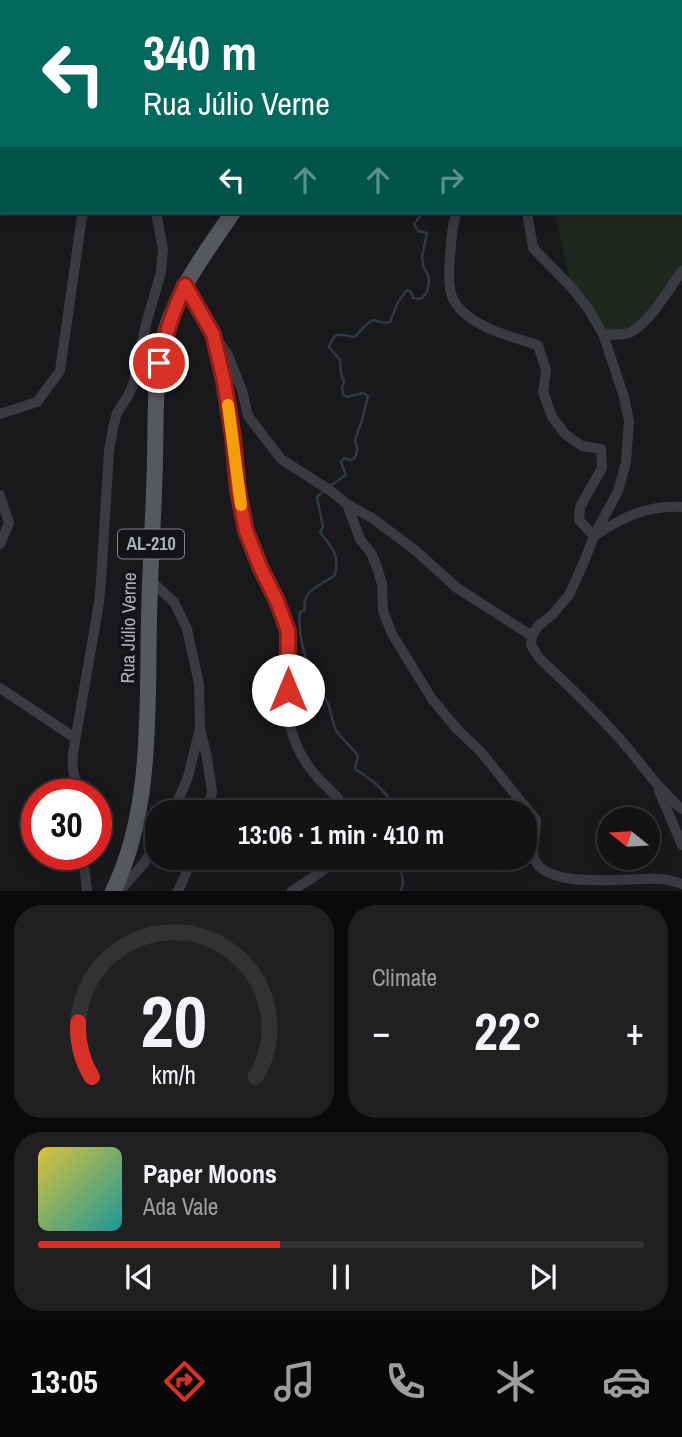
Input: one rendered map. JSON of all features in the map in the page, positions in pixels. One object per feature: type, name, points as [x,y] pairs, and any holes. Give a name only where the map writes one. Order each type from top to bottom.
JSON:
[{"type":"main road","name":"Rua Júlio Verne","points":[[113,891],[128,853],[136,819],[146,741],[155,399],[159,363],[174,308],[185,285],[232,214]]},
{"type":"street","points":[[0,414],[37,402],[60,371],[84,214]]},
{"type":"street","points":[[74,779],[72,767],[75,738],[102,581],[109,451],[117,413],[132,385],[161,272],[163,249],[156,214]]},
{"type":"street","points":[[456,214],[449,267],[451,297],[464,314],[487,327],[538,345],[546,370],[543,392],[552,417],[565,434],[582,446],[601,449],[603,468],[580,507],[579,520],[594,536]]},
{"type":"street","points":[[527,214],[533,248],[572,288],[603,334],[629,421],[629,444],[618,491],[594,536],[569,595],[552,615],[538,626],[532,636],[531,645],[539,658],[602,718],[657,784],[682,809]]},
{"type":"street","points":[[603,334],[613,336],[630,332],[648,318],[682,271]]},
{"type":"street","points":[[185,285],[227,353],[242,390],[248,416],[281,459],[372,518],[415,550],[457,589],[532,636]]},
{"type":"street","points":[[213,334],[224,381],[238,491],[246,531],[288,631],[287,707],[290,728],[301,757],[339,800]]},
{"type":"street","points":[[0,495],[9,523],[0,544]]},
{"type":"street","points":[[347,504],[360,538],[377,567],[382,584],[383,611],[392,634],[432,699],[481,752],[536,820],[532,855],[537,868],[549,877],[583,885],[662,879],[682,884]]},
{"type":"street","points":[[594,536],[617,521],[635,514],[657,507],[682,507]]},
{"type":"street","points":[[150,580],[174,602],[187,629],[199,684],[200,728],[212,792],[210,800]]},
{"type":"street","points":[[0,688],[75,738]]},
{"type":"street","points":[[178,800],[188,777],[200,728]]},
{"type":"street","points":[[657,784],[682,845]]},
{"type":"street","points":[[120,891],[145,861]]},
{"type":"street","points":[[84,870],[87,891]]},
{"type":"street","points":[[178,891],[188,870]]},
{"type":"street","points":[[292,891],[323,870]]},
{"type":"shaded area","points":[[554,214],[682,214],[682,271],[630,333],[603,334],[572,288]]},
{"type":"waterway","points":[[330,486],[346,475],[341,462],[344,458],[350,460],[355,457],[355,440],[368,396],[363,393],[347,397],[343,394],[344,381],[340,360],[329,347],[335,336],[354,337],[373,320],[390,322],[398,302],[407,290],[413,298],[421,299],[427,292],[428,275],[422,257],[427,233],[418,231],[414,224],[422,214]]},
{"type":"waterway","points":[[325,490],[317,497],[323,527],[320,532],[334,552],[335,575],[306,598],[305,610],[300,612],[302,643],[317,692],[326,699],[338,734],[358,756],[355,769],[374,782],[389,800]]},
{"type":"waterway","points":[[401,870],[401,891]]},
{"type":"slow traffic","points":[[228,405],[241,505]]},
{"type":"route","points":[[159,363],[174,308],[185,285],[213,334],[224,381],[238,491],[246,531],[288,631],[288,690]]}]
